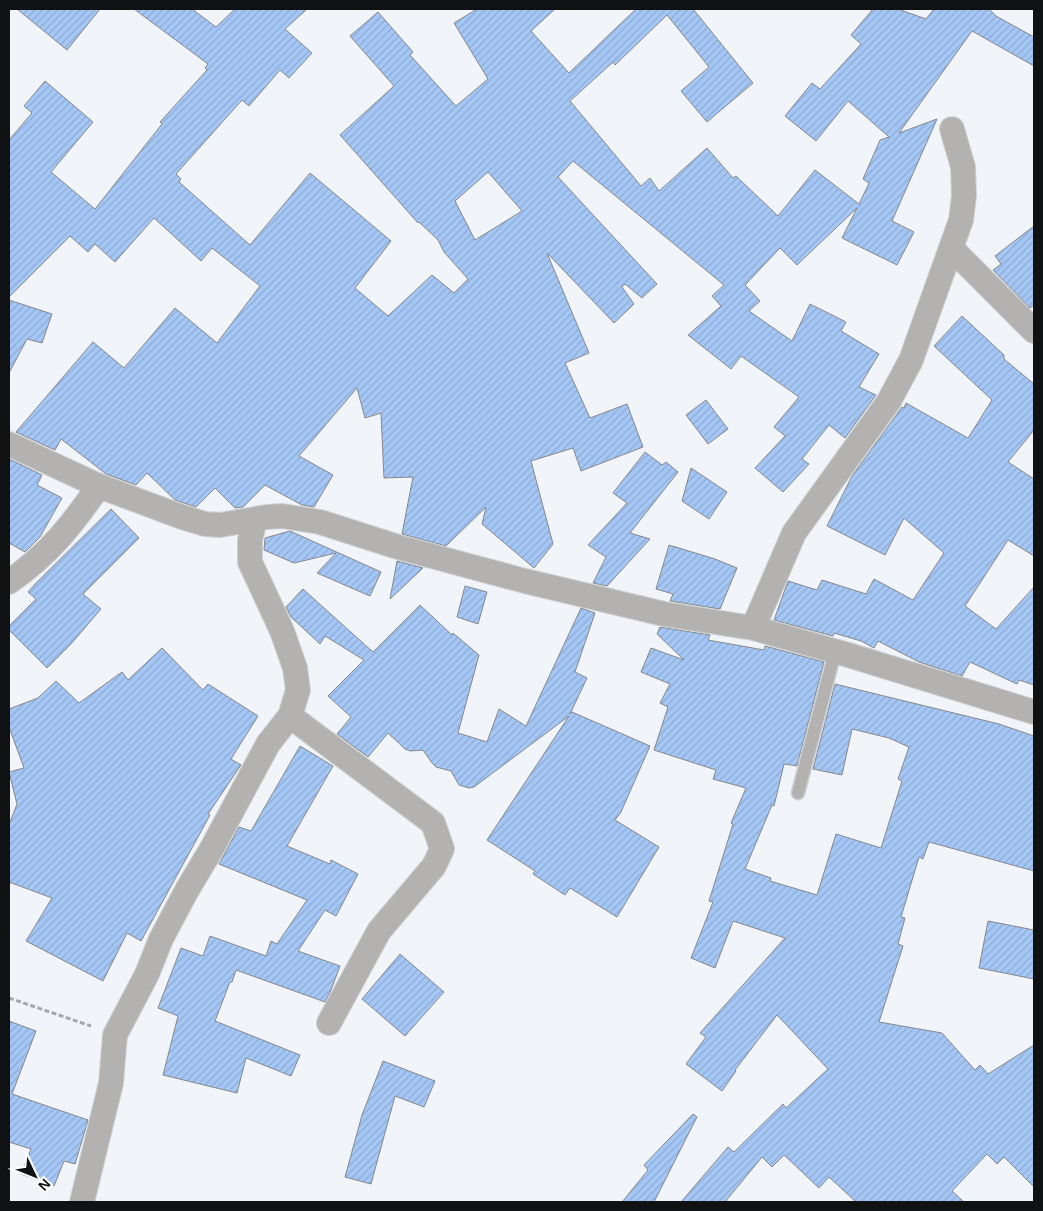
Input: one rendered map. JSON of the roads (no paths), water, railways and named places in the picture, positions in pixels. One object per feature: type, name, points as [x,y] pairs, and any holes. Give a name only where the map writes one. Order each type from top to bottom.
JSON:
[{"type":"street","points":[[754,628],[794,534],[889,401],[911,360],[961,220],[964,196],[963,167],[952,129]]},
{"type":"street","points":[[952,249],[1034,331]]},
{"type":"street","points":[[9,444],[99,486],[182,518],[205,524],[226,524],[282,516],[320,522],[398,547],[525,581],[664,614],[754,628],[1034,712]]},
{"type":"street","points":[[9,582],[50,549],[66,531],[99,486]]},
{"type":"street","points":[[82,1202],[110,1083],[115,1035],[147,974],[161,939],[187,890],[211,850],[268,744],[290,716],[298,690],[296,668],[282,631],[250,562],[250,540],[255,519]]},
{"type":"street","points":[[290,716],[433,823],[442,848],[434,866],[379,931],[329,1023]]},
{"type":"lane","points":[[798,793],[835,652]]}]
